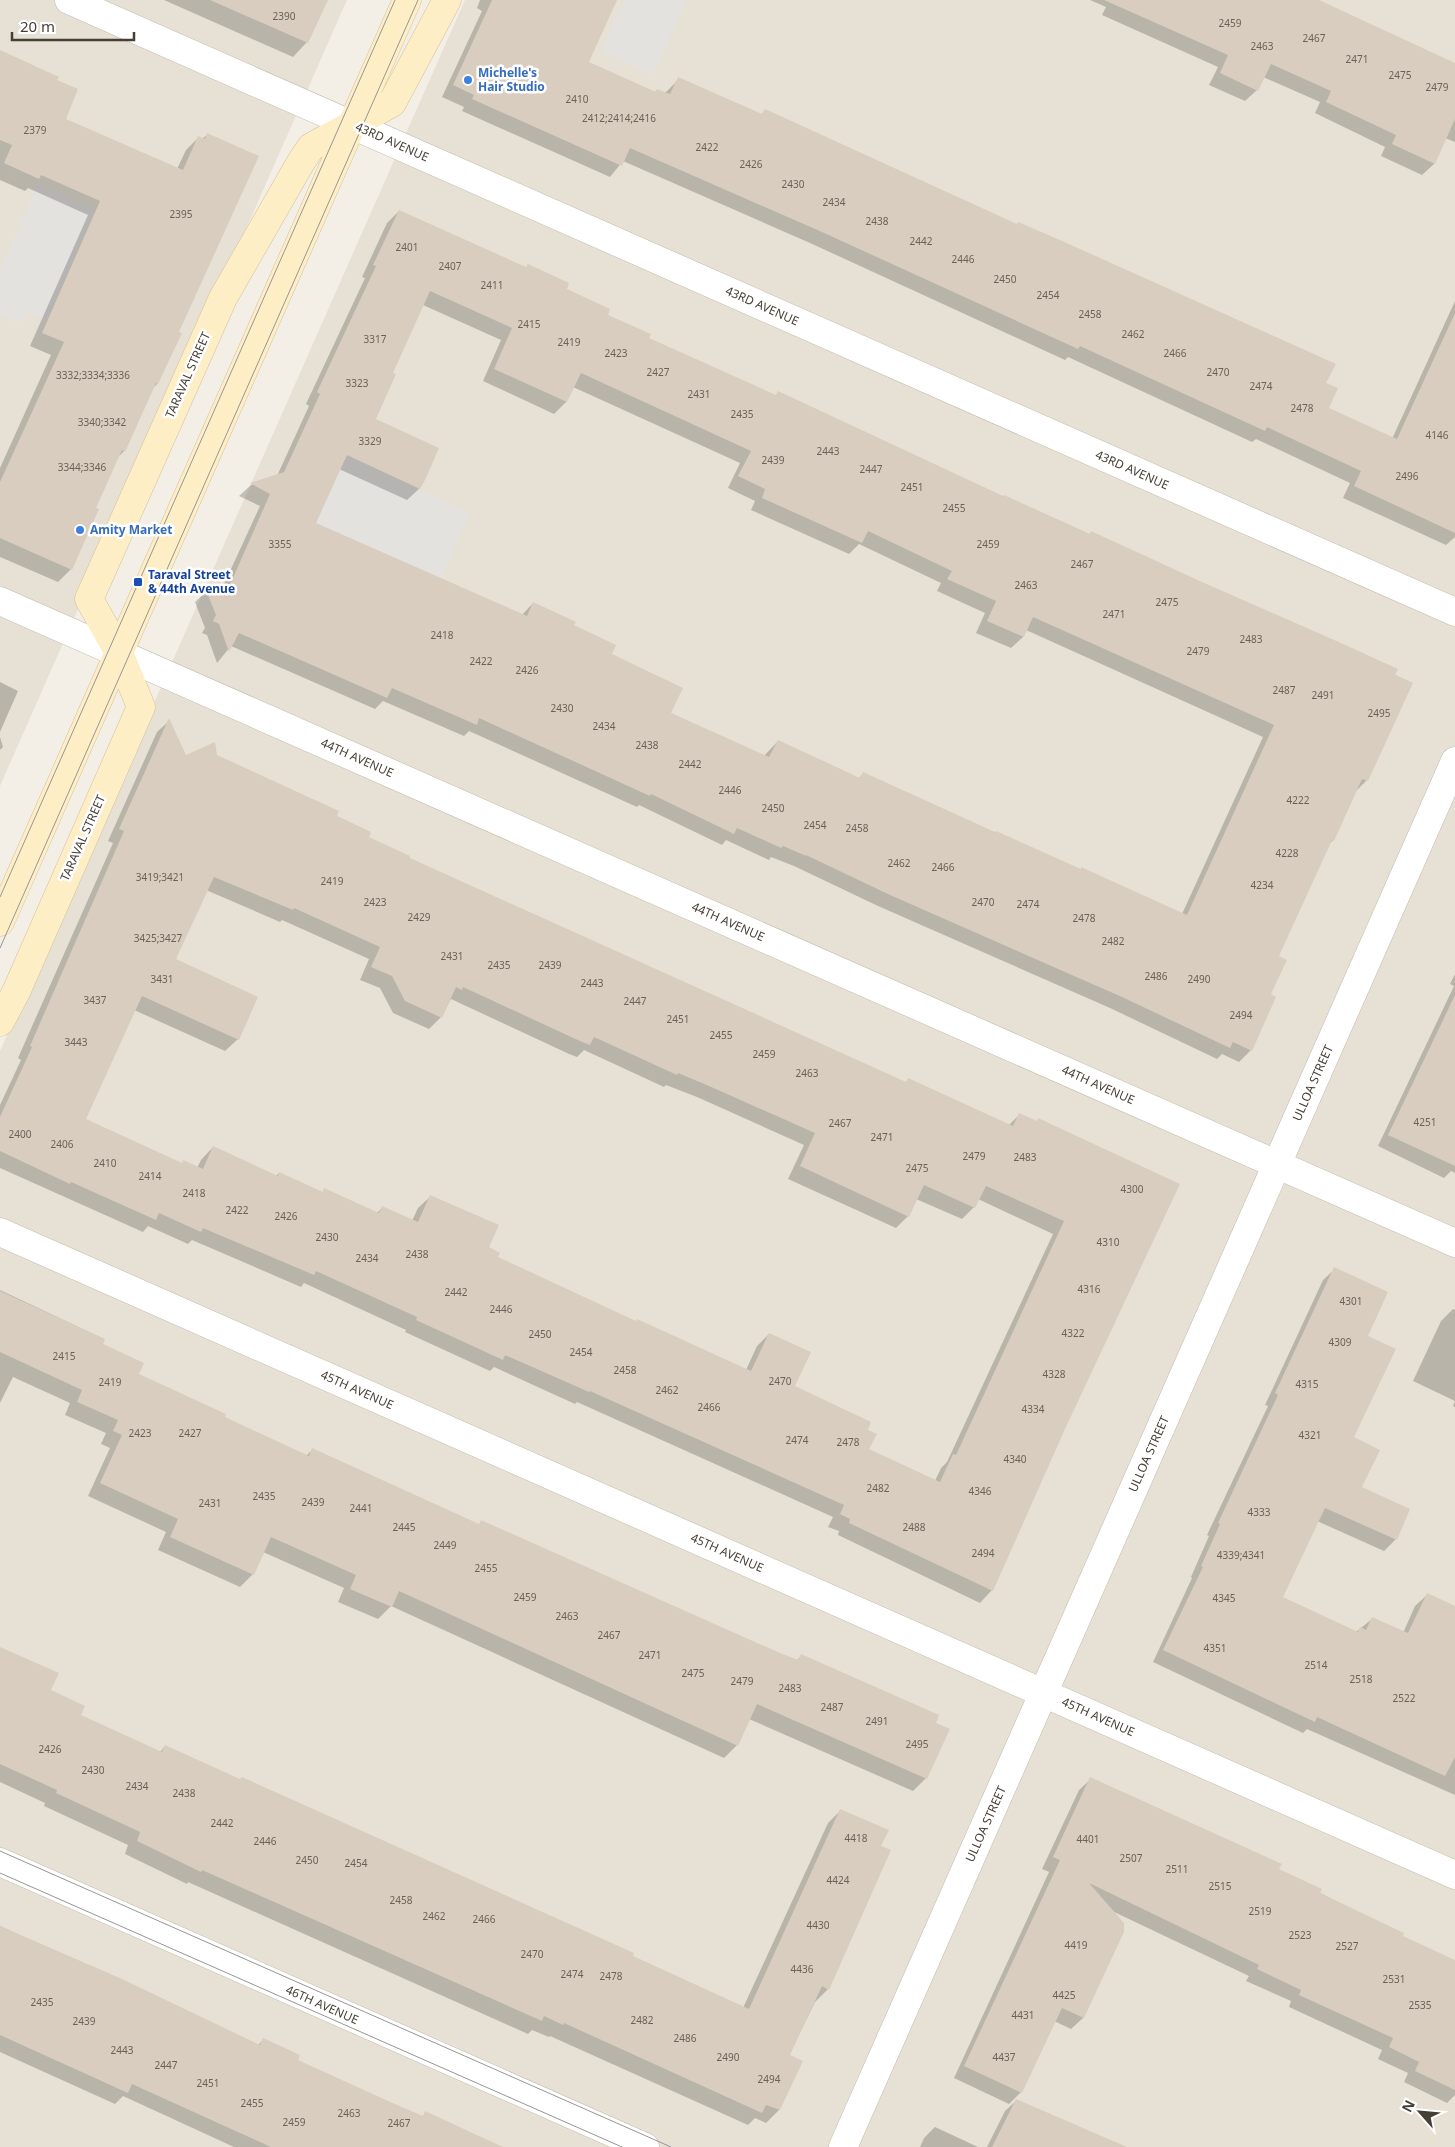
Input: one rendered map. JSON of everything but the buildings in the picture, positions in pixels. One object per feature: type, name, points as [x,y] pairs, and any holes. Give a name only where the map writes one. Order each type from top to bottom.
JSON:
[{"type":"street","name":"43RD AVENUE","points":[[69,0],[1455,612]]},
{"type":"street","points":[[0,922],[407,0]]},
{"type":"street","name":"TARAVAL STREET","points":[[0,1022],[16,992],[141,707],[119,653],[89,599],[223,298],[310,147],[392,103],[447,0]]},
{"type":"street","name":"44TH AVENUE","points":[[0,601],[1455,1243]]},
{"type":"street","name":"ULLOA STREET","points":[[843,2147],[1455,761]]},
{"type":"street","name":"45TH AVENUE","points":[[0,1232],[1455,1874]]},
{"type":"street","name":"46TH AVENUE","points":[[0,1862],[645,2147]]},
{"type":"shaded area","points":[[0,0],[347,0],[0,786]]},
{"type":"shaded area","points":[[465,0],[1455,0],[1455,2147],[0,2147],[0,1051]]},
{"type":"shaded area","points":[[625,0],[687,0],[653,75],[601,51]]},
{"type":"shaded area","points":[[38,184],[96,210],[47,321],[25,311],[20,323],[0,316],[0,272]]},
{"type":"shaded area","points":[[345,455],[469,513],[442,578],[316,523]]},
{"type":"tram line","points":[[0,897],[395,0]]},
{"type":"tram line","points":[[0,948],[418,0]]},
{"type":"tram line","points":[[0,1851],[671,2147]]},
{"type":"tram line","points":[[0,1873],[622,2147]]},
{"type":"place","name":"Michelle's Hair Studio","points":[[468,80]]},
{"type":"place","name":"Amity Market","points":[[80,530]]},
{"type":"place","name":"Taraval Street & 44th Avenue","points":[[138,582]]}]
